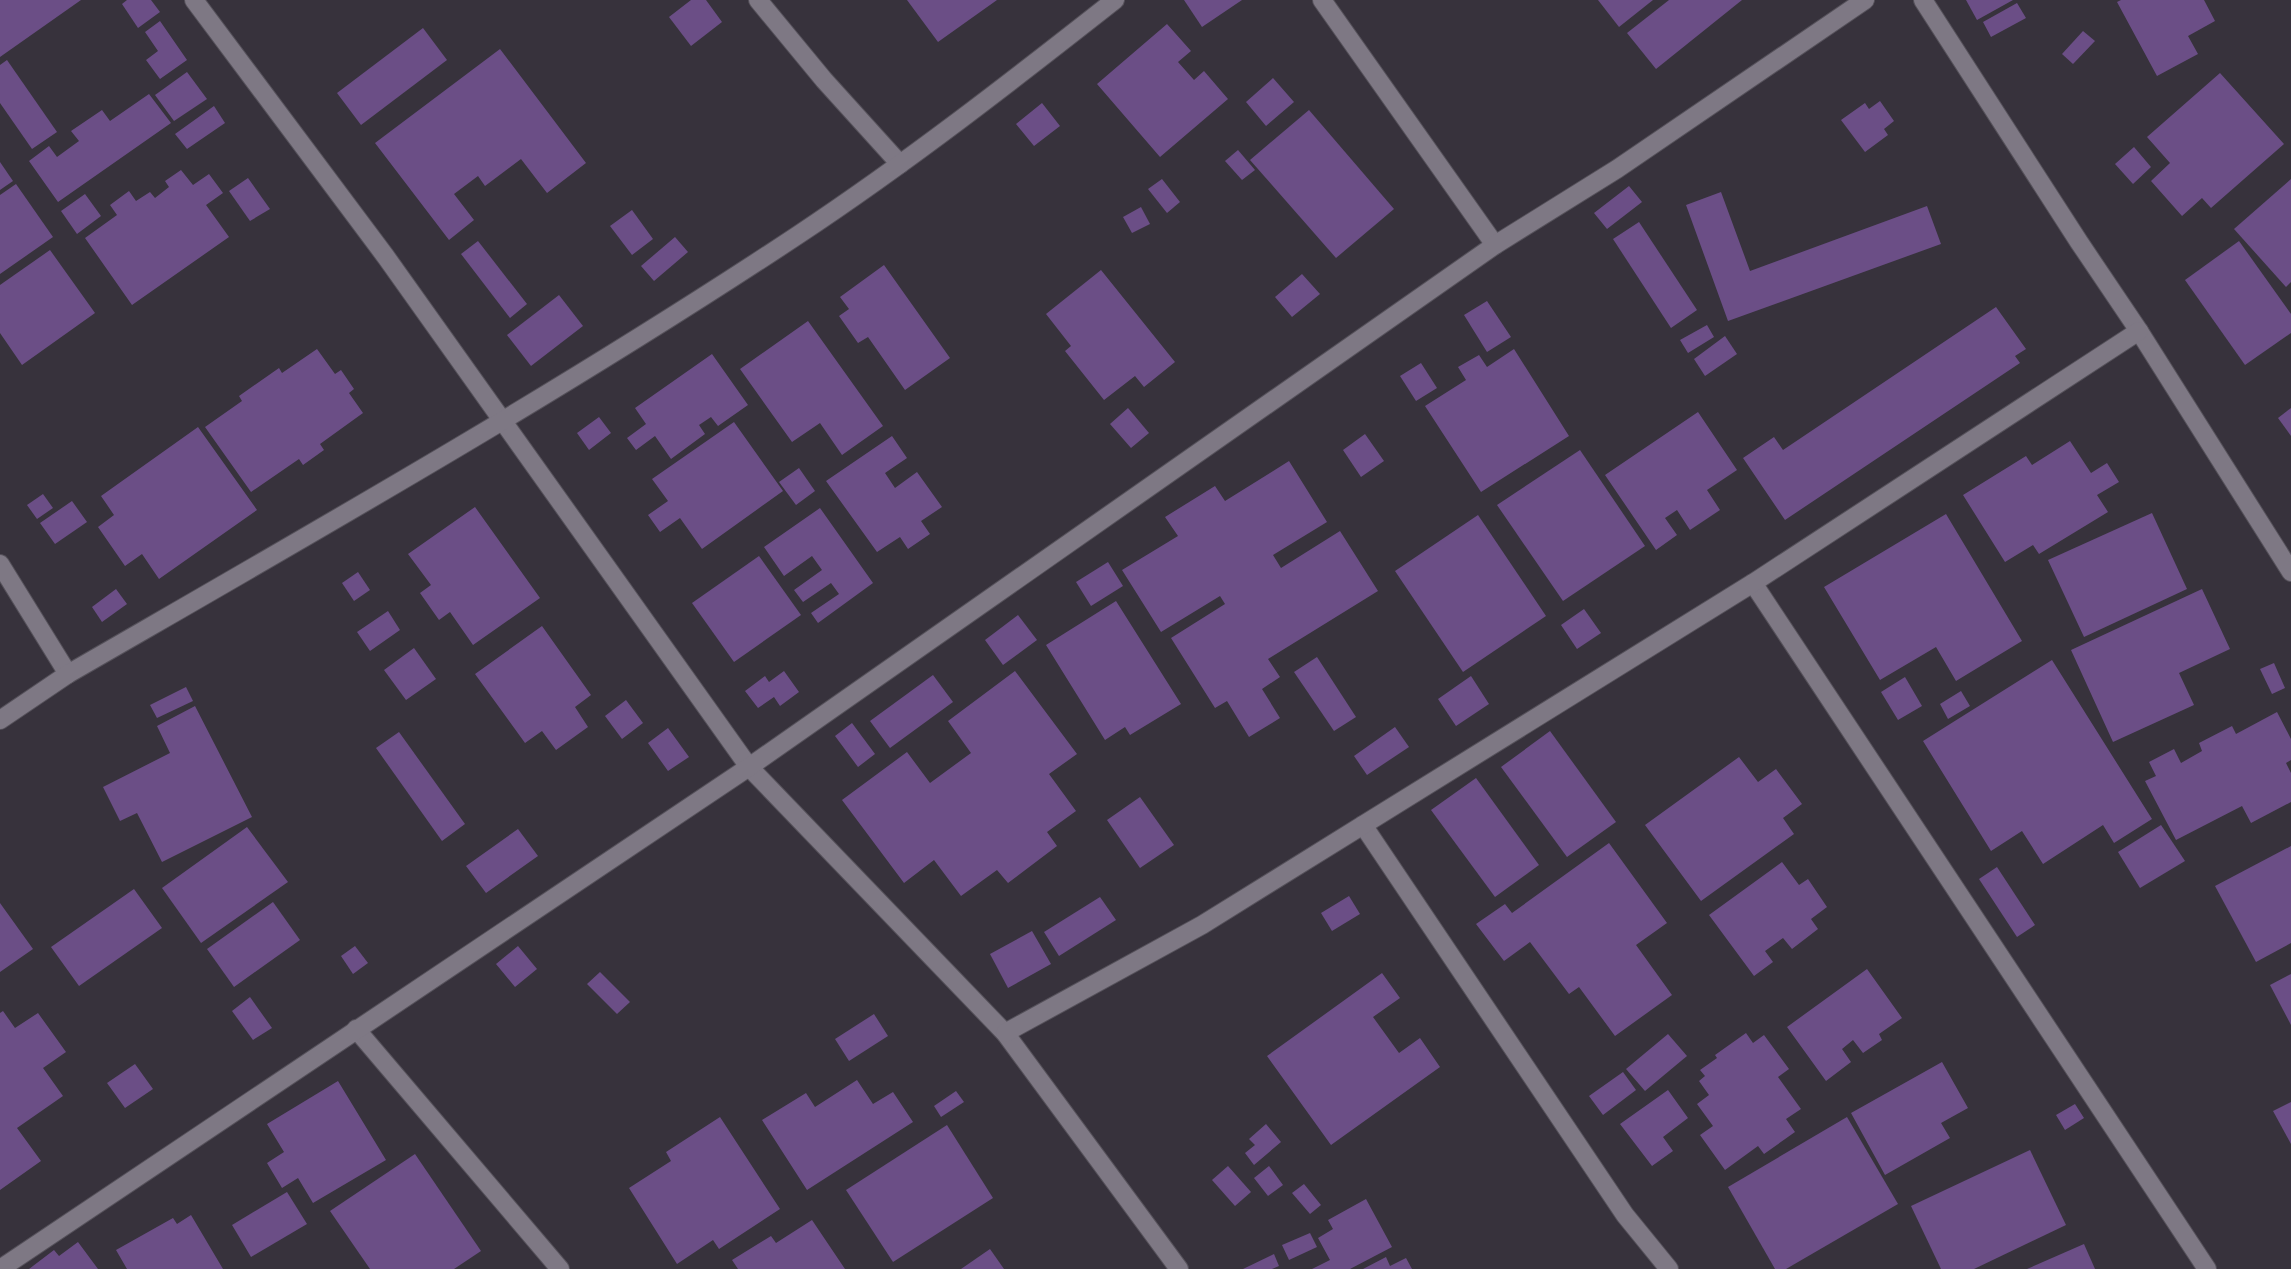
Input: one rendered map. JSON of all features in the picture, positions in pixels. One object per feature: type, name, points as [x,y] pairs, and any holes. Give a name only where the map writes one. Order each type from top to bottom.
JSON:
[{"type":"street","points":[[194,0],[322,170],[749,766],[1005,1033],[1179,1269]]},
{"type":"street","points":[[758,0],[824,80],[900,164]]},
{"type":"street","points":[[0,720],[68,674],[504,422],[799,235],[958,123],[1115,0]]},
{"type":"street","points":[[1322,0],[1495,245]]},
{"type":"street","points":[[0,1269],[749,766],[1495,245],[1617,169],[1865,0]]},
{"type":"street","points":[[1923,0],[2139,331],[2291,572]]},
{"type":"street","points":[[1005,1033],[1202,925],[1753,583],[2139,331]]},
{"type":"street","points":[[0,564],[68,674]]},
{"type":"street","points":[[1753,583],[2207,1269]]},
{"type":"street","points":[[1363,825],[1625,1215],[1669,1269]]},
{"type":"street","points":[[356,1029],[560,1269]]},
{"type":"building","points":[[0,0],[81,0],[0,57]]},
{"type":"building","points":[[127,0],[151,0],[160,12],[138,28],[122,4]]},
{"type":"building","points":[[691,0],[706,0],[722,22],[691,46],[669,17]]},
{"type":"building","points":[[907,0],[997,0],[938,42]]},
{"type":"building","points":[[1184,0],[1242,0],[1202,27]]},
{"type":"building","points":[[1598,0],[1653,0],[1619,27]]},
{"type":"building","points":[[1669,0],[1742,0],[1656,69],[1627,33]]},
{"type":"building","points":[[1966,0],[2013,0],[1977,20]]},
{"type":"building","points":[[2204,0],[2215,21],[2188,36],[2198,54],[2157,76],[2117,2]]},
{"type":"building","points":[[2017,3],[2026,18],[1991,37],[1983,22]]},
{"type":"building","points":[[160,21],[187,60],[160,79],[146,60],[158,51],[145,32]]},
{"type":"building","points":[[1167,24],[1191,51],[1178,62],[1194,80],[1204,71],[1228,99],[1160,157],[1097,84]]},
{"type":"building","points":[[423,28],[447,60],[361,125],[337,93]]},
{"type":"building","points":[[2083,31],[2095,41],[2073,64],[2062,54]]},
{"type":"building","points":[[500,49],[586,163],[547,193],[521,159],[485,186],[478,176],[454,194],[474,220],[449,240],[375,143]]},
{"type":"building","points":[[7,60],[57,132],[32,149],[0,103],[0,65]]},
{"type":"building","points":[[187,72],[207,99],[174,121],[155,95]]},
{"type":"building","points":[[2220,73],[2284,144],[2211,208],[2202,198],[2182,216],[2151,181],[2170,163],[2147,137]]},
{"type":"building","points":[[1273,78],[1294,102],[1266,126],[1246,102]]},
{"type":"building","points":[[149,94],[171,123],[58,202],[29,161],[49,146],[57,157],[79,141],[71,131],[102,110],[110,121]]},
{"type":"building","points":[[1880,101],[1894,121],[1884,129],[1888,135],[1865,152],[1841,120],[1865,103],[1869,109]]},
{"type":"building","points":[[1042,103],[1060,126],[1034,146],[1016,124]]},
{"type":"building","points":[[214,106],[225,123],[187,149],[175,134]]},
{"type":"building","points":[[1309,110],[1394,209],[1336,258],[1250,160]]},
{"type":"building","points":[[2134,147],[2151,167],[2133,184],[2115,164]]},
{"type":"building","points":[[1238,150],[1255,170],[1242,180],[1225,161]]},
{"type":"building","points":[[0,162],[13,181],[0,190]]},
{"type":"building","points":[[181,170],[193,185],[209,174],[223,193],[206,205],[229,237],[132,305],[85,238],[117,215],[110,205],[129,191],[136,201],[150,192],[155,198],[169,187],[165,181]]},
{"type":"building","points":[[248,178],[270,209],[250,221],[229,191]]},
{"type":"building","points":[[1162,179],[1180,202],[1167,213],[1148,189]]},
{"type":"building","points":[[2291,179],[2291,282],[2286,287],[2234,229]]},
{"type":"building","points":[[16,184],[53,237],[0,274],[0,195]]},
{"type":"building","points":[[1629,186],[1642,202],[1607,229],[1594,213]]},
{"type":"building","points":[[1721,192],[1750,271],[1927,206],[1941,244],[1728,321],[1686,205]]},
{"type":"building","points":[[85,194],[101,216],[77,234],[61,211]]},
{"type":"building","points":[[1141,207],[1150,224],[1132,233],[1123,217]]},
{"type":"building","points":[[632,210],[653,239],[632,255],[610,226]]},
{"type":"building","points":[[1639,222],[1697,310],[1671,328],[1613,239]]},
{"type":"building","points":[[675,237],[688,252],[654,281],[641,266]]},
{"type":"building","points":[[478,241],[527,304],[510,318],[461,254]]},
{"type":"building","points":[[2239,241],[2291,314],[2291,333],[2245,365],[2185,280]]},
{"type":"building","points":[[50,250],[95,313],[22,365],[0,333],[0,285]]},
{"type":"building","points":[[884,265],[950,358],[905,390],[868,337],[858,343],[839,316],[849,309],[840,297]]},
{"type":"building","points":[[1101,270],[1175,362],[1144,387],[1135,376],[1104,400],[1065,351],[1071,346],[1046,314]]},
{"type":"building","points":[[1302,274],[1320,294],[1292,317],[1275,297]]},
{"type":"building","points":[[559,295],[583,326],[531,366],[507,335]]},
{"type":"building","points":[[1487,301],[1511,337],[1487,352],[1464,315]]},
{"type":"building","points":[[1996,307],[2026,349],[2015,356],[2020,363],[1785,520],[1743,458],[1774,437],[1783,450]]},
{"type":"building","points":[[808,321],[883,426],[842,455],[820,423],[792,442],[740,369]]},
{"type":"building","points":[[1707,325],[1714,337],[1688,353],[1680,340]]},
{"type":"building","points":[[1725,336],[1737,354],[1705,376],[1694,359]]},
{"type":"building","points":[[317,349],[335,374],[341,370],[354,389],[349,393],[363,413],[320,444],[324,450],[303,465],[299,459],[251,492],[205,427],[242,401],[239,396],[279,368],[282,373]]},
{"type":"building","points":[[1514,349],[1569,436],[1481,492],[1425,406],[1466,380],[1458,367],[1479,355],[1487,367]]},
{"type":"building","points":[[712,354],[748,405],[718,426],[711,417],[699,425],[705,434],[671,459],[655,436],[636,450],[627,438],[646,424],[635,408]]},
{"type":"building","points":[[1421,363],[1437,388],[1416,401],[1400,376]]},
{"type":"building","points":[[1128,408],[1149,433],[1131,448],[1110,424]]},
{"type":"building","points":[[2291,408],[2291,436],[2278,418]]},
{"type":"building","points":[[1698,412],[1737,470],[1707,490],[1720,510],[1690,530],[1677,510],[1665,518],[1677,535],[1656,550],[1605,475]]},
{"type":"building","points":[[599,417],[611,433],[589,450],[577,433]]},
{"type":"building","points":[[734,422],[783,491],[702,549],[680,518],[660,532],[648,515],[668,501],[652,479]]},
{"type":"building","points":[[198,427],[257,510],[159,579],[142,554],[125,566],[98,527],[114,515],[101,496]]},
{"type":"building","points":[[1365,434],[1384,461],[1361,477],[1343,450]]},
{"type":"building","points":[[892,436],[907,458],[885,473],[895,488],[917,472],[942,507],[921,521],[930,534],[908,549],[900,537],[877,552],[826,481]]},
{"type":"building","points":[[2070,441],[2091,473],[2107,463],[2119,482],[2097,495],[2108,512],[2039,554],[2033,545],[2005,562],[1963,495],[2026,456],[2032,465]]},
{"type":"building","points":[[1580,450],[1645,546],[1563,601],[1497,505]]},
{"type":"building","points":[[1289,461],[1327,522],[1273,555],[1281,568],[1340,531],[1378,591],[1268,659],[1280,677],[1262,689],[1280,718],[1249,737],[1227,701],[1215,708],[1171,638],[1225,604],[1220,596],[1161,632],[1122,570],[1178,536],[1165,517],[1215,486],[1225,501]]},
{"type":"building","points":[[799,468],[815,491],[796,505],[779,482]]},
{"type":"building","points":[[43,494],[53,508],[37,519],[27,505]]},
{"type":"building","points":[[72,501],[87,522],[55,544],[40,523]]},
{"type":"building","points":[[475,507],[540,598],[473,645],[450,612],[439,620],[420,593],[431,585],[408,554]]},
{"type":"building","points":[[820,508],[873,583],[818,623],[811,613],[839,594],[831,583],[803,602],[794,590],[822,570],[812,556],[784,576],[764,547]]},
{"type":"building","points":[[2152,513],[2187,589],[2084,637],[2048,560]]},
{"type":"building","points":[[1946,514],[2022,641],[1956,681],[1936,647],[1880,680],[1824,587]]},
{"type":"building","points":[[1478,515],[1546,616],[1463,672],[1395,571]]},
{"type":"building","points":[[759,556],[801,615],[734,662],[692,603]]},
{"type":"building","points":[[1108,562],[1123,586],[1091,606],[1076,582]]},
{"type":"building","points":[[358,572],[370,590],[354,601],[342,583]]},
{"type":"building","points":[[116,589],[127,604],[102,622],[92,607]]},
{"type":"building","points":[[2202,589],[2230,649],[2179,673],[2194,705],[2113,742],[2071,650]]},
{"type":"building","points":[[1116,601],[1181,704],[1130,735],[1125,727],[1105,740],[1046,645]]},
{"type":"building","points":[[1584,609],[1601,633],[1577,649],[1561,625]]},
{"type":"building","points":[[388,611],[400,630],[370,651],[357,632]]},
{"type":"building","points":[[1018,615],[1037,640],[1003,665],[985,640]]},
{"type":"building","points":[[542,626],[591,695],[575,707],[588,727],[556,750],[542,731],[525,743],[475,674]]},
{"type":"building","points":[[414,648],[436,679],[406,700],[384,670]]},
{"type":"building","points":[[1317,657],[1356,717],[1334,731],[1294,672]]},
{"type":"building","points":[[2052,660],[2152,819],[2114,843],[2103,825],[2043,864],[2022,831],[1991,851],[1923,741]]},
{"type":"building","points":[[2274,663],[2285,688],[2272,694],[2260,669]]},
{"type":"building","points":[[784,671],[799,692],[780,706],[774,697],[758,708],[745,691],[765,676],[769,682]]},
{"type":"building","points":[[1015,671],[1077,754],[1049,774],[1076,811],[1047,832],[1057,846],[1008,883],[997,870],[961,896],[934,860],[904,883],[842,800],[907,752],[930,783],[971,753],[948,721]]},
{"type":"building","points":[[933,675],[953,702],[890,748],[870,721]]},
{"type":"building","points":[[1471,676],[1489,704],[1456,726],[1438,699]]},
{"type":"building","points":[[1905,677],[1922,706],[1898,720],[1881,692]]},
{"type":"building","points":[[186,687],[193,701],[157,718],[150,705]]},
{"type":"building","points":[[1961,691],[1970,706],[1948,719],[1940,704]]},
{"type":"building","points":[[626,700],[643,723],[622,739],[605,716]]},
{"type":"building","points":[[195,706],[252,817],[162,862],[137,813],[120,821],[103,787],[170,753],[157,726]]},
{"type":"building","points":[[2277,712],[2291,739],[2291,760],[2286,763],[2291,773],[2291,802],[2251,823],[2242,806],[2176,840],[2145,781],[2156,776],[2149,762],[2174,749],[2181,763],[2202,751],[2199,743],[2232,726],[2236,734]]},
{"type":"building","points":[[852,723],[875,754],[858,767],[835,736]]},
{"type":"building","points":[[1395,727],[1409,747],[1367,775],[1354,756]]},
{"type":"building","points":[[668,728],[689,757],[668,771],[648,743]]},
{"type":"building","points":[[1550,731],[1616,822],[1567,857],[1501,767]]},
{"type":"building","points":[[399,732],[465,824],[442,841],[376,748]]},
{"type":"building","points":[[1739,757],[1758,782],[1776,769],[1802,804],[1783,818],[1794,834],[1701,901],[1645,825]]},
{"type":"building","points":[[1476,778],[1539,865],[1495,897],[1431,810]]},
{"type":"building","points":[[1140,797],[1174,845],[1140,868],[1107,820]]},
{"type":"building","points":[[2161,825],[2185,861],[2140,888],[2118,852]]},
{"type":"building","points":[[247,827],[288,882],[201,943],[162,888]]},
{"type":"building","points":[[518,829],[538,856],[486,893],[466,866]]},
{"type":"building","points":[[1609,843],[1667,923],[1636,945],[1672,995],[1615,1036],[1579,987],[1569,994],[1530,942],[1504,961],[1476,924],[1505,904],[1512,913]]},
{"type":"building","points":[[2291,846],[2291,943],[2256,962],[2215,886]]},
{"type":"building","points":[[1782,862],[1799,885],[1808,879],[1827,907],[1811,919],[1818,929],[1792,949],[1783,938],[1765,951],[1773,962],[1754,976],[1709,915]]},
{"type":"building","points":[[1997,867],[2035,925],[2017,937],[1979,879]]},
{"type":"building","points":[[134,889],[162,928],[79,986],[51,947]]},
{"type":"building","points":[[1349,896],[1360,914],[1332,931],[1321,913]]},
{"type":"building","points":[[1100,897],[1116,920],[1059,956],[1044,932]]},
{"type":"building","points":[[273,902],[300,940],[234,987],[207,949]]},
{"type":"building","points":[[0,903],[33,949],[0,972]]},
{"type":"building","points":[[1032,931],[1051,964],[1008,988],[990,954]]},
{"type":"building","points":[[355,946],[368,963],[353,974],[341,956]]},
{"type":"building","points":[[518,946],[537,969],[515,987],[496,964]]},
{"type":"building","points":[[1867,969],[1902,1018],[1879,1034],[1882,1040],[1863,1053],[1853,1040],[1842,1049],[1851,1062],[1826,1081],[1787,1027]]},
{"type":"building","points":[[600,972],[630,1002],[617,1014],[587,984]]},
{"type":"building","points":[[1382,973],[1400,998],[1373,1017],[1399,1053],[1420,1038],[1440,1067],[1331,1145],[1267,1056]]},
{"type":"building","points":[[2291,974],[2291,1025],[2270,985]]},
{"type":"building","points":[[250,997],[272,1028],[253,1040],[232,1011]]},
{"type":"building","points":[[3,1011],[15,1028],[38,1013],[66,1052],[43,1068],[63,1096],[17,1128],[41,1161],[0,1190],[0,1013]]},
{"type":"building","points":[[874,1014],[888,1036],[849,1061],[835,1039]]},
{"type":"building","points":[[1746,1033],[1753,1043],[1764,1035],[1789,1069],[1778,1077],[1801,1109],[1786,1119],[1795,1132],[1764,1154],[1758,1146],[1725,1170],[1700,1135],[1713,1126],[1697,1104],[1709,1095],[1699,1081],[1705,1076],[1700,1070],[1717,1058],[1715,1055]]},
{"type":"building","points":[[1668,1034],[1687,1056],[1645,1091],[1626,1069]]},
{"type":"building","points":[[1942,1062],[1968,1108],[1941,1123],[1950,1138],[1885,1175],[1851,1113]]},
{"type":"building","points":[[135,1064],[153,1089],[125,1108],[107,1083]]},
{"type":"building","points":[[1623,1072],[1636,1090],[1603,1115],[1589,1096]]},
{"type":"building","points":[[857,1080],[873,1104],[893,1092],[913,1122],[807,1190],[762,1120],[806,1093],[815,1107]]},
{"type":"building","points":[[338,1081],[386,1160],[313,1203],[298,1178],[282,1188],[267,1163],[284,1152],[267,1124]]},
{"type":"building","points":[[1668,1090],[1688,1118],[1663,1137],[1673,1151],[1652,1166],[1620,1124]]},
{"type":"building","points":[[956,1091],[964,1102],[941,1117],[934,1106]]},
{"type":"building","points":[[2291,1102],[2291,1144],[2273,1111]]},
{"type":"building","points":[[2075,1104],[2084,1118],[2065,1130],[2056,1115]]},
{"type":"building","points":[[720,1117],[780,1209],[719,1249],[713,1240],[677,1264],[629,1188],[671,1161],[666,1152]]},
{"type":"building","points":[[1847,1117],[1898,1204],[1786,1269],[1775,1269],[1728,1187]]},
{"type":"building","points":[[1266,1124],[1281,1142],[1254,1165],[1245,1153],[1255,1145],[1249,1139]]},
{"type":"building","points":[[947,1125],[993,1198],[893,1262],[846,1190]]},
{"type":"building","points":[[2030,1150],[2066,1225],[1974,1269],[1941,1269],[1911,1206]]},
{"type":"building","points":[[415,1154],[481,1251],[454,1269],[370,1269],[330,1211]]},
{"type":"building","points":[[1228,1166],[1251,1192],[1235,1206],[1212,1180]]},
{"type":"building","points":[[1269,1166],[1283,1185],[1268,1196],[1254,1178]]},
{"type":"building","points":[[1304,1184],[1321,1205],[1310,1214],[1292,1193]]},
{"type":"building","points":[[287,1192],[307,1224],[251,1257],[232,1225]]},
{"type":"building","points":[[1366,1199],[1392,1247],[1350,1269],[1312,1269],[1330,1260],[1318,1238],[1333,1229],[1328,1220]]},
{"type":"building","points":[[191,1215],[223,1269],[127,1269],[116,1250],[173,1218],[177,1224]]},
{"type":"building","points":[[812,1220],[845,1269],[738,1269],[732,1260],[771,1236],[776,1243]]},
{"type":"building","points":[[1310,1233],[1317,1247],[1289,1260],[1282,1245]]},
{"type":"building","points":[[78,1242],[98,1269],[29,1269],[54,1250],[59,1256]]},
{"type":"building","points":[[2084,1244],[2095,1269],[2027,1269]]},
{"type":"building","points":[[990,1249],[1004,1269],[961,1269]]},
{"type":"building","points":[[1274,1254],[1279,1266],[1272,1269],[1243,1269]]},
{"type":"building","points":[[1386,1257],[1390,1266],[1406,1258],[1412,1269],[1363,1269]]}]
